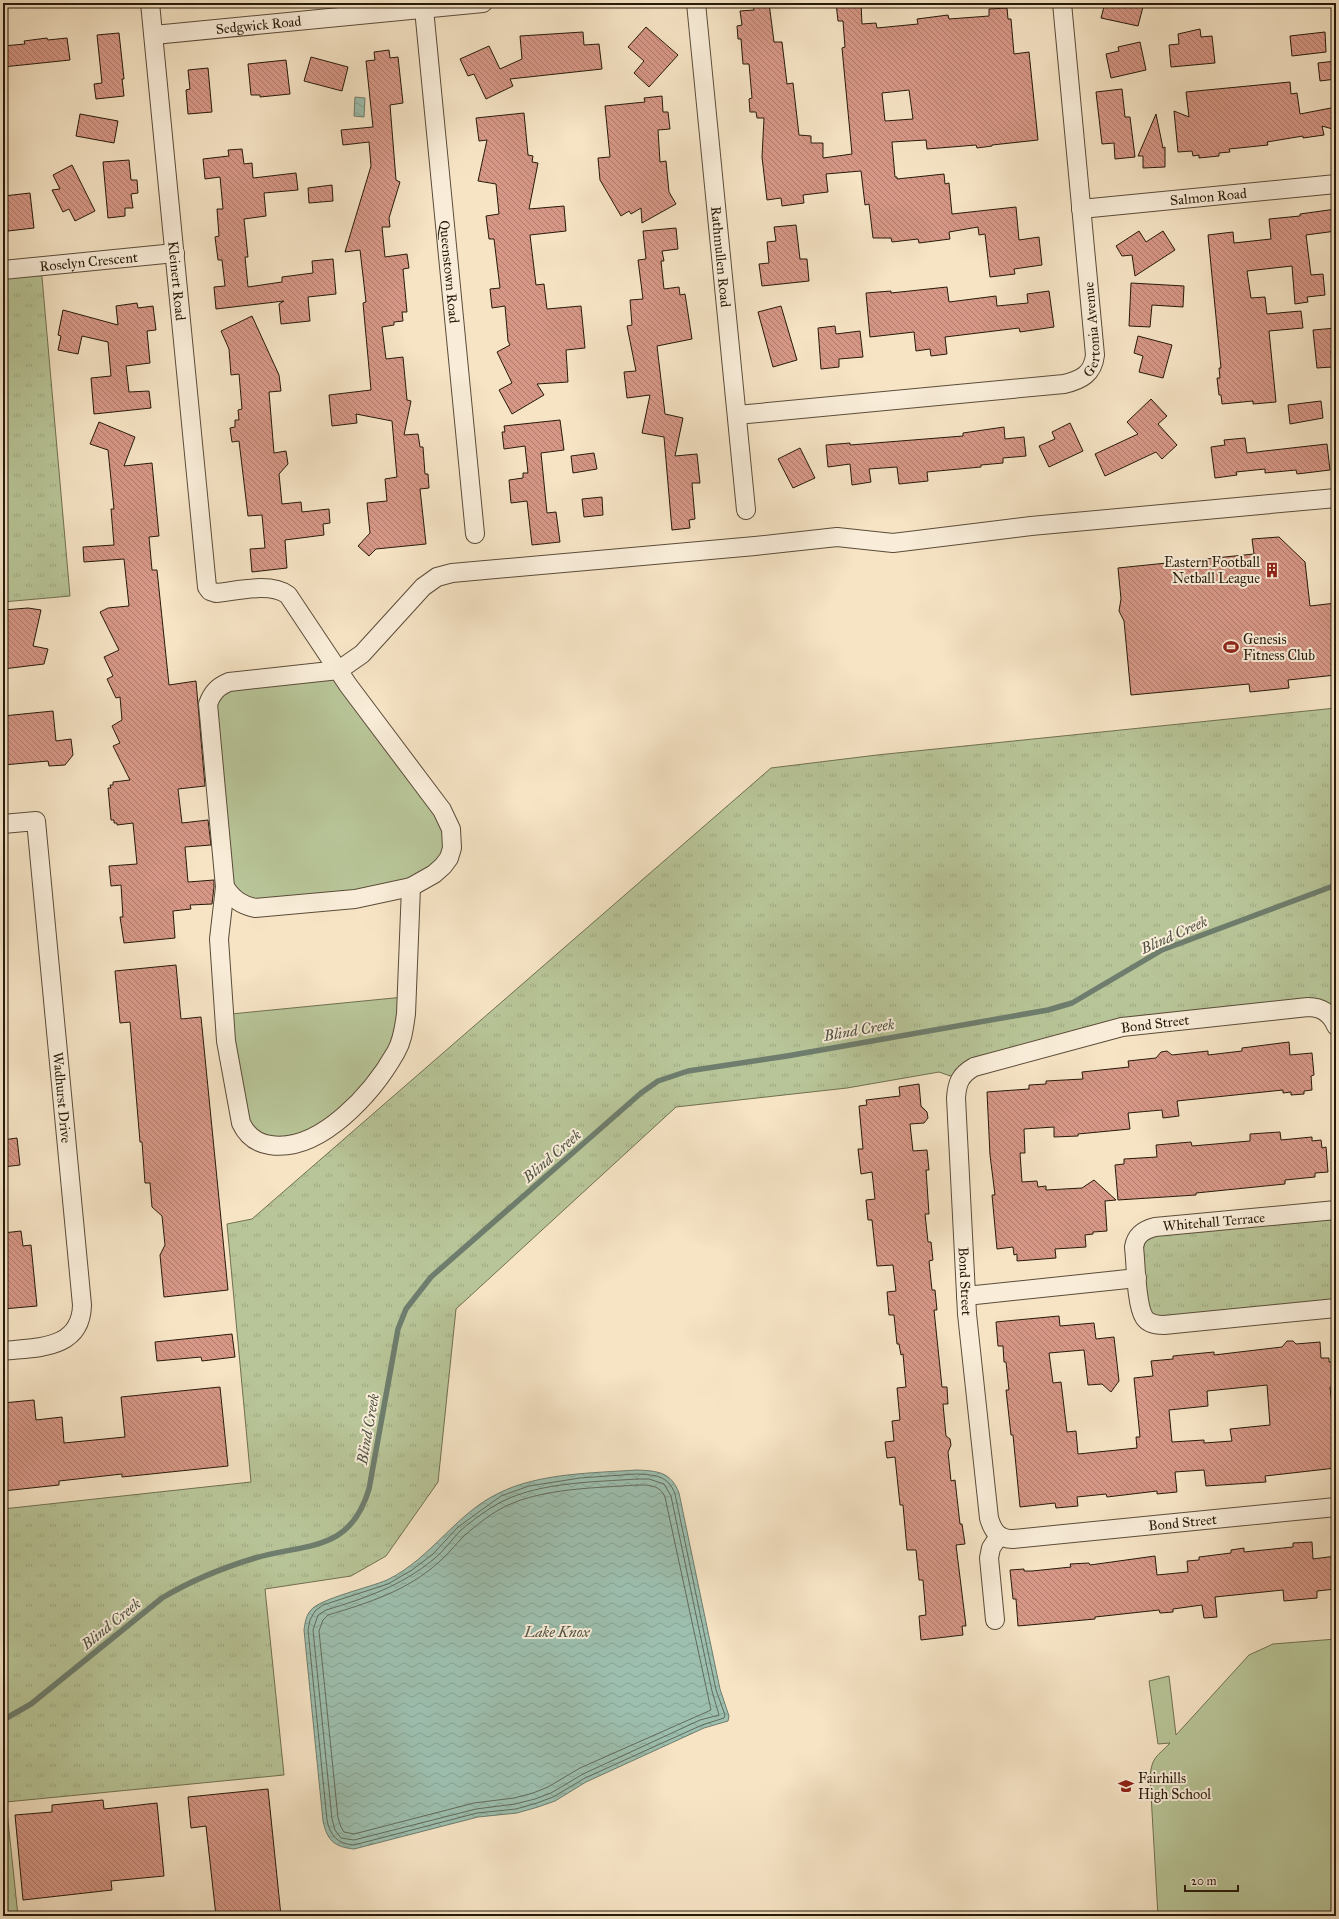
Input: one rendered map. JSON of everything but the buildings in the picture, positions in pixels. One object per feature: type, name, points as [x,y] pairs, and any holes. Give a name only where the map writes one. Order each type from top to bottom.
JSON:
[{"type":"street","name":"Kleinert Road","points":[[150,3],[207,587],[210,591],[216,592],[270,587],[280,590],[288,595],[339,670]]},
{"type":"street","name":"Sedgwick Road","points":[[154,35],[483,3]]},
{"type":"street","name":"Rathmullen Road","points":[[696,3],[746,510]]},
{"type":"street","name":"Gertonia Avenue","points":[[737,415],[1064,384],[1087,375],[1094,363],[1095,355],[1062,3]]},
{"type":"street","name":"Queenstown Road","points":[[424,9],[475,534]]},
{"type":"street","name":"Salmon Road","points":[[1081,209],[1336,184]]},
{"type":"street","name":"Roselyn Crescent","points":[[3,270],[174,253]]},
{"type":"street","points":[[411,887],[406,1014],[403,1034],[397,1050],[373,1086],[336,1122],[325,1130],[292,1145],[274,1146],[257,1142],[245,1132],[238,1114],[234,1077],[226,1041],[219,939],[225,887],[208,704],[217,688],[229,682],[339,670],[362,654],[422,587],[438,577],[452,573],[755,546],[837,537],[893,543],[1031,526],[1336,498]]},
{"type":"street","points":[[225,887],[232,897],[240,904],[255,908],[368,898],[411,887],[434,874],[449,858],[452,848],[451,829],[436,802],[348,685],[339,670]]},
{"type":"street","name":"Wadhurst Drive","points":[[3,824],[36,821],[82,1305],[82,1314],[77,1326],[71,1334],[62,1341],[47,1346],[3,1351]]},
{"type":"street","name":"Bond Street","points":[[1336,1026],[1327,1012],[1315,1007],[1137,1024],[994,1061],[965,1072],[959,1079],[956,1098],[966,1296],[989,1518],[991,1525],[999,1536],[1006,1539],[1014,1539],[1336,1507]]},
{"type":"street","name":"Whitehall Terrace","points":[[1336,1210],[1150,1228],[1140,1234],[1135,1242],[1140,1305],[1144,1317],[1148,1321],[1160,1325],[1336,1308]]},
{"type":"street","points":[[966,1296],[1137,1278]]},
{"type":"street","points":[[995,1620],[988,1558],[991,1548],[999,1536]]},
{"type":"green space","points":[[41,266],[70,596],[3,602],[3,270]]},
{"type":"green space","points":[[335,675],[440,815],[447,842],[436,865],[405,885],[256,904],[232,886],[216,702],[227,690]]},
{"type":"green space","points":[[1336,708],[1336,1007],[1327,1012],[1137,1024],[959,1079],[939,1072],[847,1088],[676,1107],[456,1309],[438,1482],[386,1556],[351,1576],[265,1589],[284,1775],[6,1802],[18,1916],[3,1916],[3,1509],[251,1482],[227,1224],[252,1219],[771,768],[877,755]]},
{"type":"green space","points":[[404,997],[400,1025],[379,1072],[317,1130],[267,1140],[244,1122],[231,1014]]},
{"type":"green space","points":[[1336,1210],[1336,1308],[1148,1321],[1137,1238]]},
{"type":"green space","points":[[1336,1639],[1336,1916],[1158,1916],[1150,1777],[1152,1765],[1156,1757],[1170,1743],[1158,1744],[1149,1681],[1169,1676],[1176,1735],[1249,1655],[1273,1644]]},
{"type":"water","points":[[355,97],[365,98],[364,117],[354,116]]},
{"type":"water","name":"Lake Knox","points":[[637,1470],[663,1474],[672,1481],[679,1493],[720,1689],[729,1716],[728,1721],[704,1728],[586,1782],[555,1801],[538,1807],[517,1813],[478,1817],[354,1849],[341,1846],[332,1841],[329,1838],[323,1821],[304,1630],[309,1612],[324,1602],[387,1580],[403,1571],[431,1548],[469,1512],[483,1502],[515,1486],[531,1481],[566,1475]]},
{"type":"waterway","name":"Blind Creek","points":[[3,1720],[31,1704],[162,1598],[219,1570],[255,1558],[324,1542],[338,1535],[350,1525],[361,1510],[369,1489],[398,1329],[406,1309],[431,1277],[641,1093],[658,1081],[688,1071],[787,1056],[1048,1010],[1072,1003],[1162,950],[1336,885]]},
{"type":"place","name":"Eastern Football Netball League","points":[[1272,570]]},
{"type":"place","name":"Genesis Fitness Club","points":[[1231,647]]},
{"type":"place","name":"Fairhills High School","points":[[1126,1786]]}]
